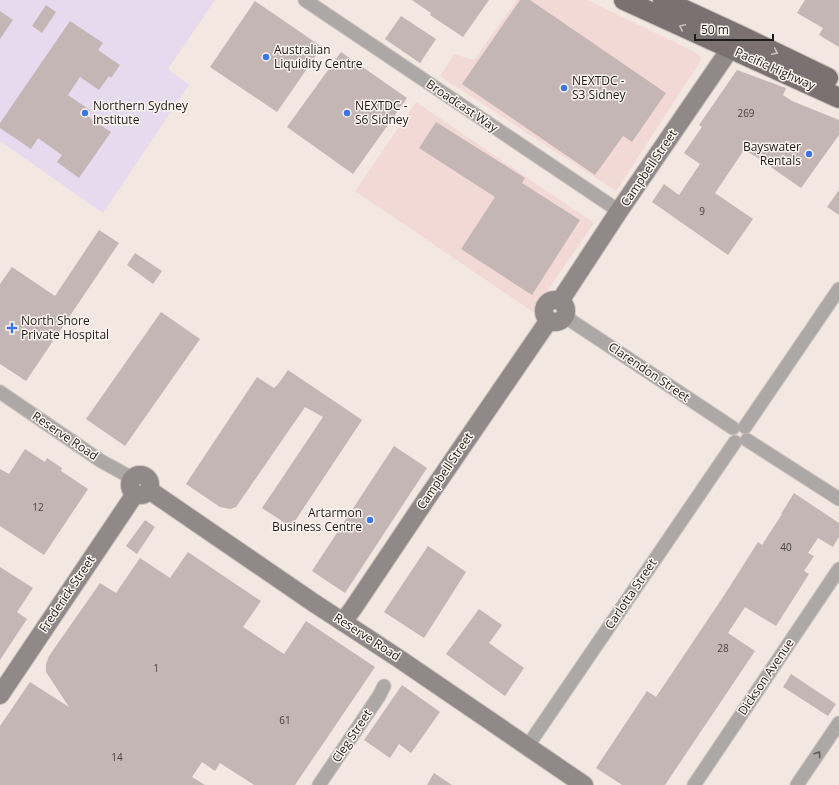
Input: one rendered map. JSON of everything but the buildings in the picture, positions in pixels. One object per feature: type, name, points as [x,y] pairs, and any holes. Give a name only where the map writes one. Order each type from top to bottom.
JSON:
[{"type":"main road","name":"Pacific Highway","points":[[624,0],[839,83]]},
{"type":"main road","name":"Pacific Highway","points":[[663,0],[735,42],[839,98]]},
{"type":"street","name":"Broadcast Way","points":[[305,0],[619,211]]},
{"type":"street","name":"Campbell Street","points":[[343,622],[425,501],[558,312],[619,211],[735,42]]},
{"type":"street","name":"Carlotta Street","points":[[528,747],[839,289]]},
{"type":"street","name":"Clarendon Street","points":[[558,312],[839,499]]},
{"type":"street","name":"Reserve Road","points":[[0,392],[138,488],[398,658],[584,785]]},
{"type":"street","name":"Frederick Street","points":[[0,695],[138,488]]},
{"type":"street","name":"Dickson Avenue","points":[[694,785],[839,569]]},
{"type":"street","name":"Cleg Street","points":[[319,785],[379,696],[384,686]]},
{"type":"street","points":[[797,785],[839,723]]},
{"type":"shaded area","name":"Northern Sydney Institute","points":[[0,0],[215,0],[168,69],[189,85],[103,213],[0,141]]},
{"type":"shaded area","name":"NEXTDC - S3 Sidney","points":[[517,0],[587,0],[697,53],[702,59],[616,191],[440,76],[454,54],[474,60]]},
{"type":"shaded area","points":[[416,102],[594,223],[533,312],[355,191]]},
{"type":"place","name":"Australian Liquidity Centre","points":[[266,57]]},
{"type":"place","name":"NEXTDC - S3 Sidney","points":[[564,88]]},
{"type":"place","name":"Northern Sydney Institute","points":[[85,113]]},
{"type":"place","name":"NEXTDC - S6 Sidney","points":[[347,113]]},
{"type":"place","name":"Bayswater Rentals","points":[[809,154]]},
{"type":"place","name":"North Shore Private Hospital","points":[[12,328]]},
{"type":"place","name":"Artarmon Business Centre","points":[[370,520]]}]
